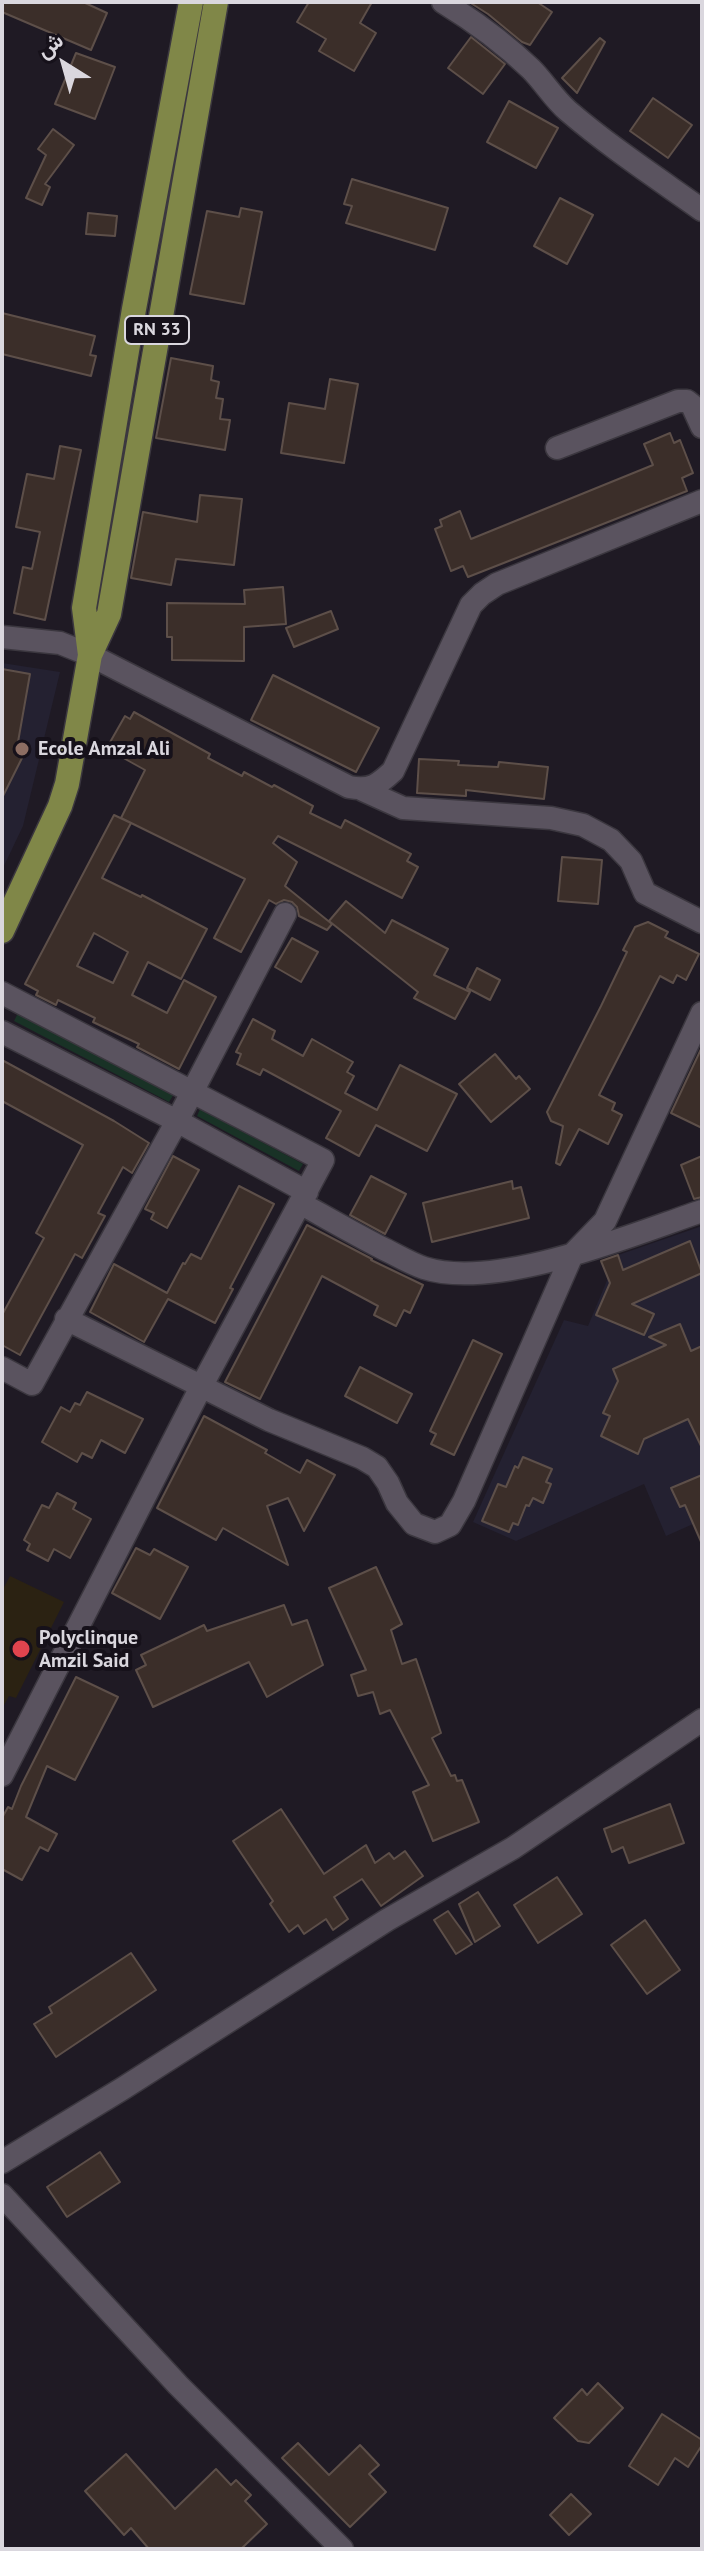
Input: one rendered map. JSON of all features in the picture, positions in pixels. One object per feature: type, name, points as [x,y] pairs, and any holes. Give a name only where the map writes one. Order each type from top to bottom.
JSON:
[{"type":"main road","name":"RN 33","points":[[90,655],[84,608],[134,309],[191,2]]},
{"type":"main road","name":"RN 33","points":[[2,931],[60,806],[67,784],[90,655],[109,614],[216,2]]},
{"type":"street","points":[[443,2],[498,41],[532,71],[564,108],[601,138],[702,210]]},
{"type":"street","points":[[557,448],[678,401],[687,401],[692,405],[702,427]]},
{"type":"street","points":[[363,790],[380,783],[393,771],[471,605],[482,594],[497,584],[702,501]]},
{"type":"street","points":[[2,637],[60,643],[90,655],[349,787],[403,808],[551,818],[583,825],[611,840],[631,861],[645,893],[702,922]]},
{"type":"street","points":[[2,1368],[32,1384],[177,1121],[285,914]]},
{"type":"street","points":[[2,993],[323,1160],[201,1387],[2,1775]]},
{"type":"street","points":[[66,1319],[269,1420],[362,1458],[377,1467],[397,1503],[414,1524],[435,1532],[450,1525],[464,1501],[572,1255],[605,1221],[702,1013]]},
{"type":"street","points":[[2,1032],[177,1121],[407,1261],[427,1269],[480,1272],[541,1263],[702,1211]]},
{"type":"street","points":[[2,2162],[387,1920],[513,1848],[702,1720]]},
{"type":"street","points":[[2,2195],[178,2385],[342,2549]]},
{"type":"shaded area","name":"Ecole Amzal Ali","points":[[2,663],[60,672],[23,826],[2,870]]},
{"type":"shaded area","points":[[702,1226],[702,1520],[666,1536],[644,1484],[516,1541],[473,1522],[564,1320],[588,1326],[608,1278],[601,1261]]},
{"type":"shaded area","name":"Polyclinque Amzil Said","points":[[10,1576],[64,1602],[16,1698],[9,1696],[2,1709],[2,1591]]},
{"type":"green space","points":[[18,1013],[174,1094],[169,1102],[14,1021]]},
{"type":"green space","points":[[200,1109],[303,1164],[299,1171],[197,1116]]},
{"type":"building","points":[[2,2],[83,2],[107,13],[91,50],[2,12]]},
{"type":"building","points":[[309,2],[372,2],[360,23],[376,33],[354,71],[319,51],[326,39],[297,22]]},
{"type":"building","points":[[469,2],[537,2],[552,12],[530,45]]},
{"type":"building","points":[[471,37],[505,64],[483,94],[448,68]]},
{"type":"building","points":[[600,38],[605,42],[577,93],[562,78]]},
{"type":"building","points":[[76,53],[115,67],[95,119],[55,104]]},
{"type":"building","points":[[653,98],[692,125],[668,158],[630,131]]},
{"type":"building","points":[[509,101],[558,128],[536,168],[487,142]]},
{"type":"building","points":[[53,129],[74,145],[45,184],[50,187],[42,205],[26,198],[46,155],[38,149]]},
{"type":"building","points":[[352,179],[448,208],[435,250],[346,223],[352,206],[344,204]]},
{"type":"building","points":[[560,198],[593,215],[567,264],[534,246]]},
{"type":"building","points":[[241,208],[262,212],[244,304],[190,294],[207,211],[239,217]]},
{"type":"building","points":[[88,213],[117,216],[115,236],[86,234]]},
{"type":"building","points":[[2,313],[95,336],[90,355],[96,356],[91,376],[2,354]]},
{"type":"building","points":[[171,358],[213,366],[211,380],[219,382],[216,398],[223,399],[220,419],[230,420],[225,450],[156,438]]},
{"type":"building","points":[[330,379],[358,384],[344,463],[281,453],[289,403],[325,409]]},
{"type":"building","points":[[670,433],[674,443],[680,440],[693,473],[682,478],[687,491],[468,577],[463,566],[451,571],[435,529],[442,526],[440,520],[460,511],[471,539],[653,465],[644,444]]},
{"type":"building","points":[[60,446],[81,450],[45,620],[14,613],[23,567],[32,569],[40,532],[16,527],[27,474],[54,479]]},
{"type":"building","points":[[200,495],[242,499],[234,565],[176,559],[171,585],[131,578],[143,512],[197,522]]},
{"type":"building","points":[[283,587],[286,624],[244,627],[244,661],[172,660],[172,637],[167,637],[167,603],[245,604],[244,590]]},
{"type":"building","points":[[331,611],[338,629],[294,647],[286,628]]},
{"type":"building","points":[[2,669],[30,674],[18,742],[28,746],[2,798]]},
{"type":"building","points":[[273,675],[379,728],[356,772],[251,720]]},
{"type":"building","points":[[134,712],[210,754],[208,758],[242,776],[244,772],[313,806],[310,813],[341,828],[345,820],[411,854],[407,861],[418,867],[402,898],[278,836],[273,843],[297,862],[285,886],[332,924],[327,930],[299,916],[292,902],[284,900],[276,904],[269,900],[241,952],[214,938],[245,879],[121,818],[145,770],[118,755],[120,751],[109,744],[125,716],[130,719]]},
{"type":"building","points":[[419,759],[459,761],[458,765],[498,767],[499,762],[548,767],[544,799],[466,790],[466,796],[417,793]]},
{"type":"building","points":[[114,815],[131,823],[102,878],[207,929],[181,979],[148,962],[132,995],[167,1013],[184,980],[216,997],[179,1069],[137,1047],[139,1044],[93,1022],[95,1018],[58,1000],[56,1005],[36,995],[38,991],[25,984]],"holes":[[[94,933],[128,952],[113,983],[77,966]]]},
{"type":"building","points":[[562,857],[602,860],[598,904],[558,901]]},
{"type":"building","points":[[346,901],[385,933],[392,920],[448,949],[434,975],[470,992],[455,1019],[414,998],[418,992],[329,921]]},
{"type":"building","points":[[648,922],[668,932],[665,937],[699,954],[686,980],[677,975],[673,983],[660,976],[599,1095],[615,1103],[612,1110],[622,1115],[608,1144],[579,1129],[560,1165],[556,1163],[563,1126],[551,1121],[547,1112],[627,952],[623,950],[635,927]]},
{"type":"building","points":[[292,938],[318,952],[301,982],[275,967]]},
{"type":"building","points":[[477,968],[500,980],[490,1000],[467,988]]},
{"type":"building","points":[[253,1019],[275,1031],[272,1039],[303,1056],[312,1039],[353,1062],[347,1072],[354,1076],[345,1093],[377,1110],[400,1065],[457,1094],[427,1151],[376,1125],[359,1156],[326,1138],[341,1111],[263,1069],[260,1075],[237,1064],[241,1054],[236,1052]]},
{"type":"building","points":[[702,1047],[702,1128],[671,1113]]},
{"type":"building","points":[[495,1054],[516,1079],[519,1076],[530,1089],[491,1122],[459,1084]]},
{"type":"building","points":[[2,1060],[149,1143],[132,1173],[123,1167],[98,1213],[105,1216],[82,1258],[75,1254],[20,1355],[2,1345],[2,1315],[44,1238],[36,1233],[83,1145],[2,1101]]},
{"type":"building","points":[[173,1156],[199,1170],[167,1228],[151,1219],[154,1213],[145,1209]]},
{"type":"building","points":[[702,1156],[702,1197],[694,1199],[681,1165]]},
{"type":"building","points":[[371,1176],[406,1194],[385,1234],[350,1215]]},
{"type":"building","points":[[512,1181],[513,1189],[521,1187],[529,1218],[432,1242],[423,1203]]},
{"type":"building","points":[[239,1186],[274,1204],[215,1323],[168,1299],[144,1342],[90,1312],[114,1264],[167,1293],[191,1254],[201,1259]]},
{"type":"building","points":[[307,1225],[423,1285],[410,1313],[404,1310],[396,1326],[374,1315],[378,1306],[322,1276],[260,1399],[225,1382]]},
{"type":"building","points":[[690,1241],[702,1273],[632,1304],[654,1314],[644,1335],[596,1315],[610,1283],[601,1261],[618,1255],[623,1270]]},
{"type":"building","points":[[680,1324],[691,1351],[702,1346],[702,1448],[688,1419],[644,1439],[638,1454],[601,1436],[610,1416],[603,1413],[618,1381],[613,1369],[666,1345],[649,1337]]},
{"type":"building","points":[[473,1340],[502,1354],[454,1455],[431,1444],[436,1434],[430,1431]]},
{"type":"building","points":[[360,1367],[412,1394],[397,1423],[345,1396]]},
{"type":"building","points":[[87,1392],[143,1419],[125,1453],[101,1440],[92,1458],[82,1453],[77,1462],[42,1442],[61,1407],[70,1412],[75,1403],[80,1405]]},
{"type":"building","points":[[204,1416],[267,1450],[265,1453],[300,1473],[307,1460],[335,1475],[304,1531],[288,1498],[267,1506],[288,1565],[223,1528],[216,1540],[157,1508]]},
{"type":"building","points":[[523,1457],[552,1469],[546,1482],[551,1484],[543,1503],[533,1498],[529,1506],[526,1505],[518,1525],[513,1523],[509,1532],[482,1521],[498,1484],[506,1487],[515,1466],[518,1468]]},
{"type":"building","points":[[702,1475],[702,1544],[685,1505],[680,1507],[671,1488]]},
{"type":"building","points":[[57,1493],[76,1503],[73,1509],[91,1519],[70,1558],[54,1549],[48,1561],[27,1550],[30,1544],[24,1540],[42,1505],[49,1508]]},
{"type":"building","points":[[136,1548],[150,1555],[154,1549],[188,1567],[160,1619],[112,1593]]},
{"type":"building","points":[[376,1567],[402,1624],[391,1630],[402,1664],[416,1659],[441,1733],[432,1738],[451,1776],[455,1775],[457,1781],[462,1780],[479,1822],[433,1841],[413,1792],[429,1785],[390,1710],[380,1714],[373,1692],[358,1696],[351,1675],[366,1670],[329,1588]]},
{"type":"building","points":[[284,1605],[292,1625],[307,1620],[323,1665],[267,1697],[249,1662],[153,1707],[136,1670],[146,1665],[141,1655],[204,1625],[207,1631]]},
{"type":"building","points":[[76,1677],[118,1697],[75,1780],[47,1766],[26,1817],[57,1834],[48,1851],[40,1847],[22,1880],[2,1869],[2,1818],[8,1807],[12,1809]]},
{"type":"building","points":[[670,1804],[684,1843],[629,1863],[623,1847],[612,1852],[604,1829]]},
{"type":"building","points":[[281,1809],[324,1874],[366,1845],[375,1863],[389,1853],[394,1859],[405,1851],[423,1876],[381,1906],[362,1879],[334,1897],[348,1919],[333,1930],[326,1919],[304,1934],[298,1925],[289,1932],[270,1904],[273,1901],[233,1841]]},
{"type":"building","points":[[557,1877],[582,1914],[538,1943],[514,1905]]},
{"type":"building","points":[[478,1892],[500,1926],[475,1942],[459,1904]]},
{"type":"building","points":[[448,1911],[472,1944],[456,1954],[434,1920]]},
{"type":"building","points":[[645,1920],[680,1970],[647,1994],[611,1945]]},
{"type":"building","points":[[131,1953],[156,1990],[56,2057],[34,2024],[52,2013],[49,2007]]},
{"type":"building","points":[[100,2152],[120,2182],[67,2217],[47,2187]]},
{"type":"building","points":[[598,2383],[623,2408],[589,2443],[578,2441],[554,2418],[582,2389],[587,2395]]},
{"type":"building","points":[[662,2414],[702,2440],[702,2445],[688,2467],[675,2458],[658,2485],[629,2466]]},
{"type":"building","points":[[298,2443],[329,2475],[360,2445],[379,2465],[369,2474],[386,2492],[350,2527],[282,2458]]},
{"type":"building","points":[[126,2454],[175,2509],[216,2469],[231,2485],[236,2480],[251,2495],[245,2501],[267,2524],[241,2549],[149,2549],[131,2528],[124,2535],[85,2491]]},
{"type":"building","points":[[571,2494],[591,2514],[569,2535],[550,2515]]},
{"type":"place","name":"Ecole Amzal Ali","points":[[22,749]]},
{"type":"place","name":"Polyclinque Amzil Said","points":[[21,1649]]}]
